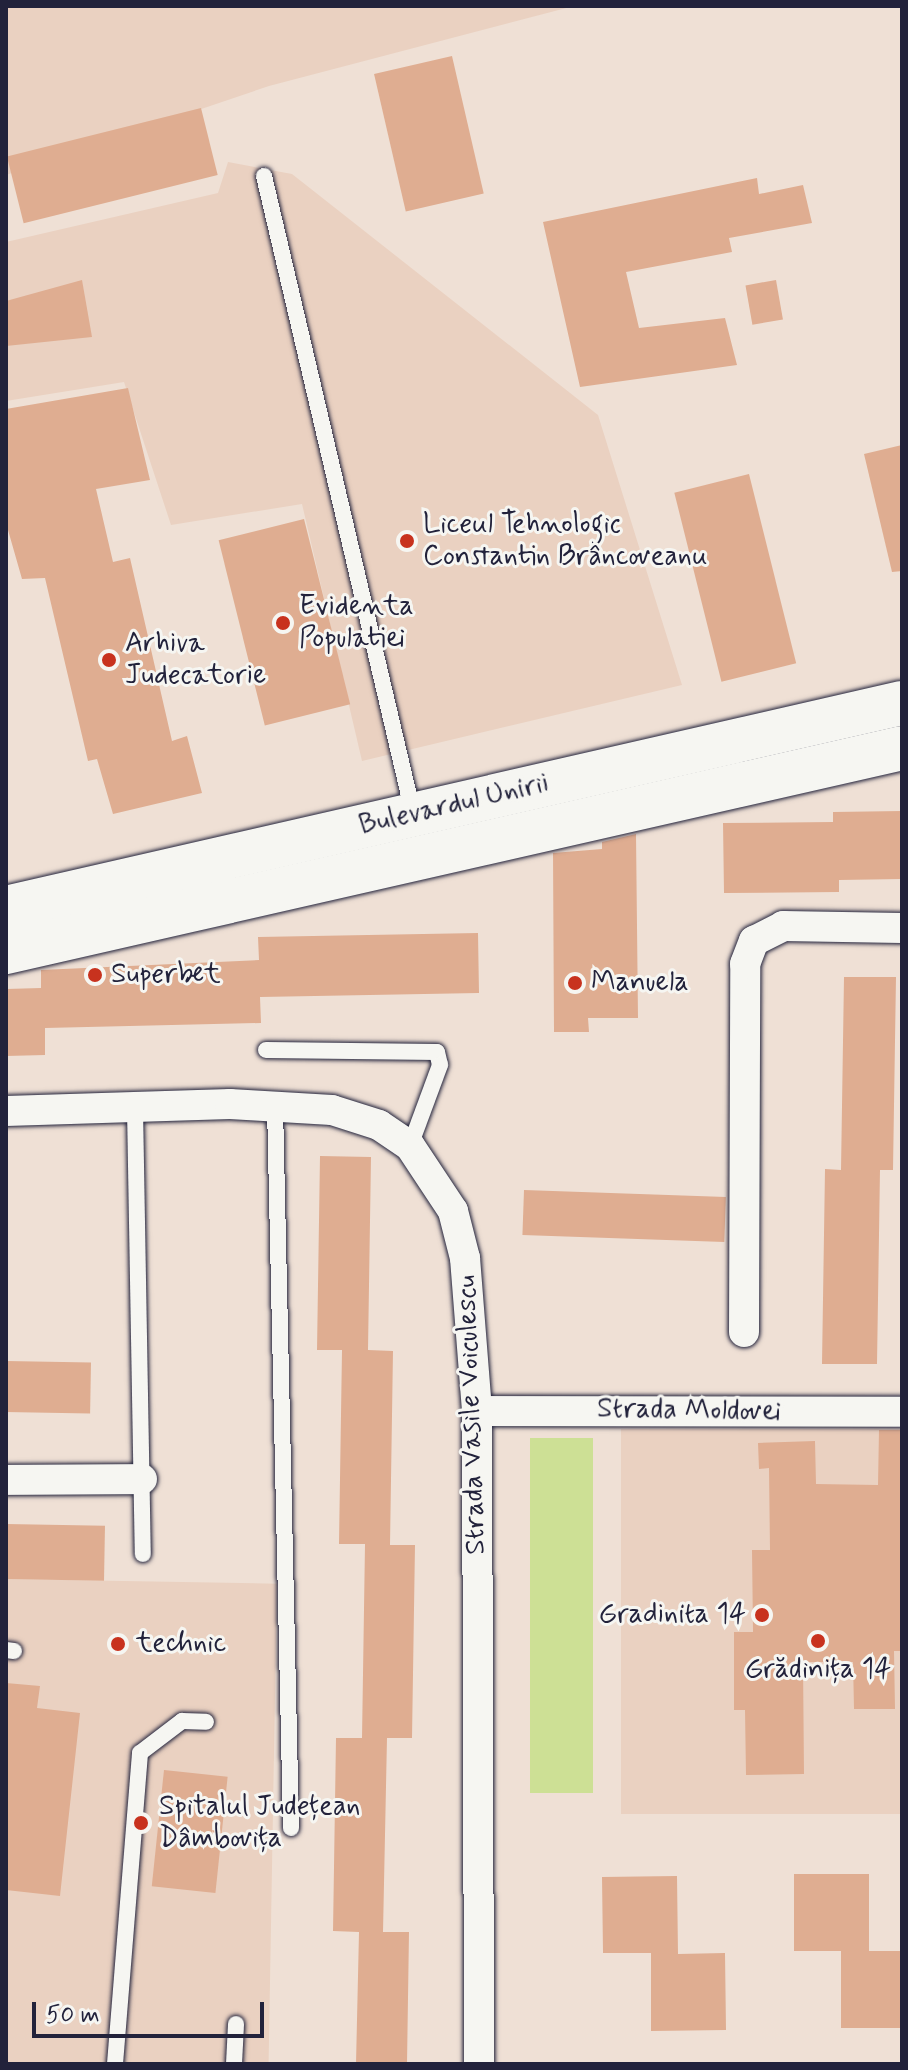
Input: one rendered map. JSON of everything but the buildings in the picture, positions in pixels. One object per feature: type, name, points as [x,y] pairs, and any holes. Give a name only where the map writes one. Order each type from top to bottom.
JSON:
[{"type":"main road","name":"Bulevardul Unirii","points":[[6,908],[902,703]]},
{"type":"main road","name":"Bulevardul Unirii","points":[[6,952],[902,748]]},
{"type":"street","points":[[744,1332],[745,964],[754,941],[783,926],[902,928]]},
{"type":"street","name":"Strada Vasile Voiculescu","points":[[6,1111],[275,1105],[332,1110],[379,1125],[410,1146],[453,1211],[465,1258],[477,1411],[479,2064]]},
{"type":"street","name":"Strada Moldovei","points":[[477,1411],[902,1412]]},
{"type":"street","points":[[6,1480],[142,1479]]},
{"type":"lane","points":[[264,176],[413,814]]},
{"type":"lane","points":[[266,1050],[437,1052],[440,1065],[410,1146]]},
{"type":"lane","points":[[275,1105],[291,1828]]},
{"type":"lane","points":[[135,1108],[143,1554]]},
{"type":"lane","points":[[115,2064],[140,1753],[182,1721],[206,1722]]},
{"type":"lane","points":[[234,2064],[236,2024]]},
{"type":"shaded area","points":[[6,6],[574,6],[269,86],[6,175]]},
{"type":"shaded area","points":[[228,162],[292,174],[598,415],[682,685],[362,761],[302,504],[171,525],[124,382],[6,401],[6,242],[218,193]]},
{"type":"shaded area","name":"Gradinita 14","points":[[621,1429],[902,1429],[902,1814],[621,1814]]},
{"type":"shaded area","name":"Spitalul Județean Dâmbovița","points":[[6,1579],[277,1584],[269,2064],[6,2064]]},
{"type":"green space","points":[[530,1438],[593,1438],[593,1793],[530,1793]]},
{"type":"place","name":"Liceul Tehnologic Constantin Brâncoveanu","points":[[407,541]]},
{"type":"place","name":"Evidenta Populatiei","points":[[283,623]]},
{"type":"place","name":"Arhiva Judecatorie","points":[[109,660]]},
{"type":"place","name":"Superbet","points":[[95,975]]},
{"type":"place","name":"Manuela","points":[[575,983]]},
{"type":"place","name":"Gradinita 14","points":[[762,1615]]},
{"type":"place","name":"Grădinița 14","points":[[818,1641]]},
{"type":"place","name":"technic","points":[[118,1644]]},
{"type":"place","name":"Spitalul Județean Dâmbovița","points":[[141,1823]]}]
